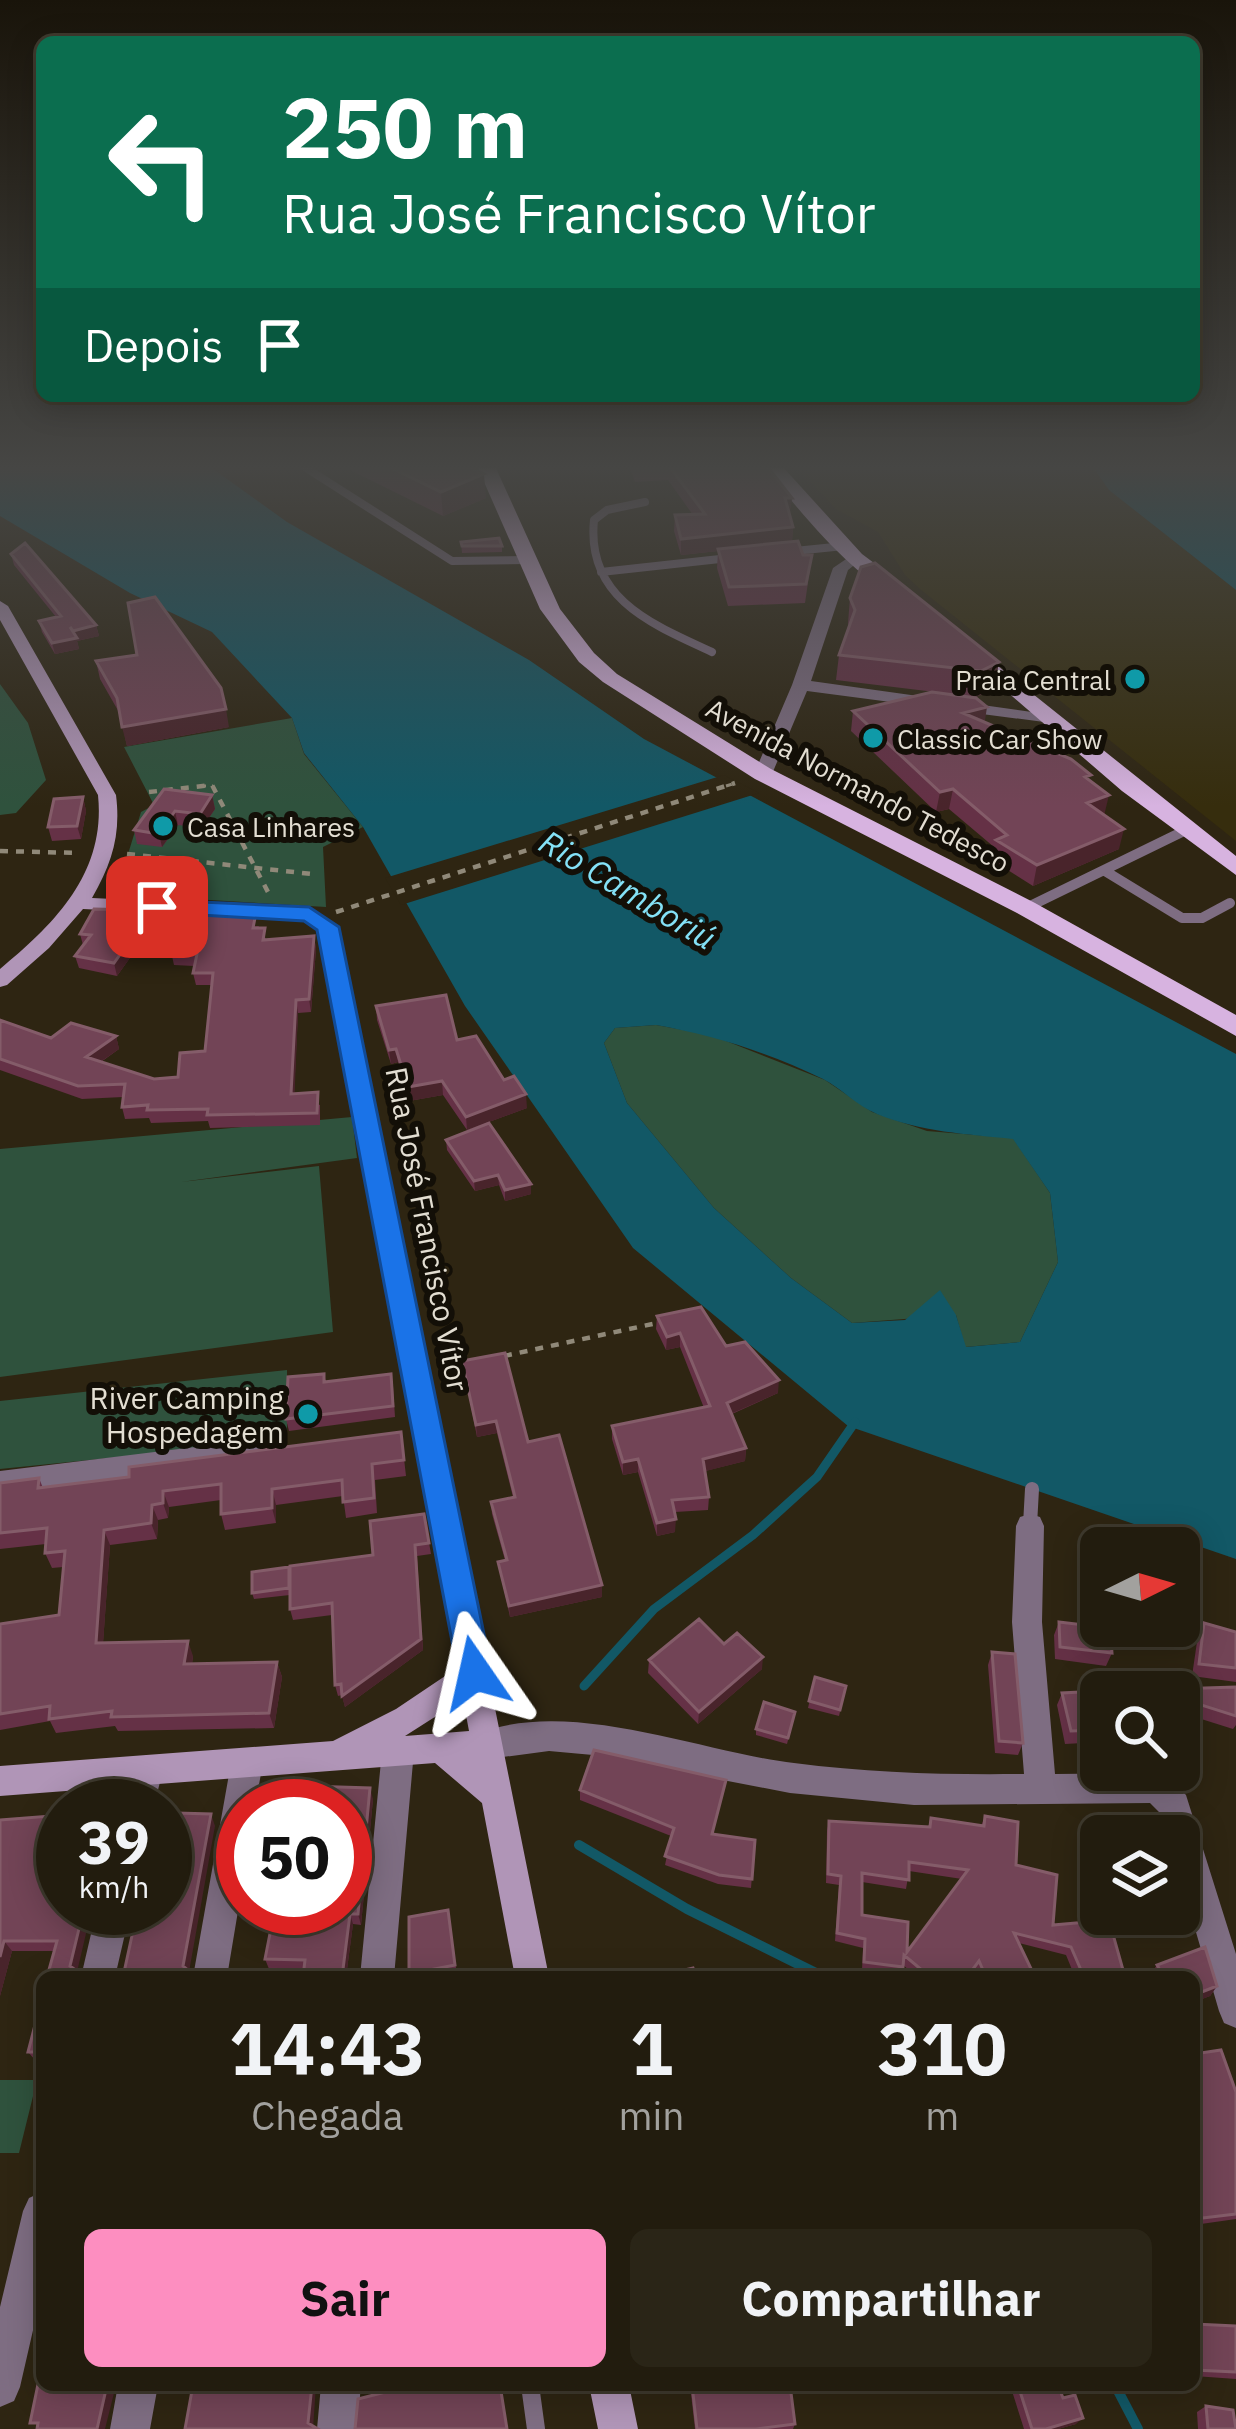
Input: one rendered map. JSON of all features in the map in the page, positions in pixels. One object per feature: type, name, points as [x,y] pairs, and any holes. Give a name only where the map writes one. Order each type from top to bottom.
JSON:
[{"type":"main road","name":"Avenida Normando Tedesco","points":[[536,579],[560,628],[590,663],[755,777],[1026,908],[1236,1027]]},
{"type":"main road","points":[[883,579],[910,601]]},
{"type":"main road","points":[[0,606],[107,795],[112,828],[78,903],[0,980]]},
{"type":"main road","points":[[952,636],[1236,868]]},
{"type":"main road","name":"Rua José Francisco Vítor","points":[[78,903],[309,914],[328,927],[416,1375],[415,1431],[475,1673],[531,1971]]},
{"type":"main road","points":[[332,1756],[407,1719],[475,1673]]},
{"type":"main road","points":[[0,1781],[488,1744]]},
{"type":"main road","points":[[441,1748],[498,1796]]},
{"type":"main road","points":[[610,2391],[617,2429]]},
{"type":"street","points":[[755,777],[801,685],[838,579]]},
{"type":"street","points":[[801,685],[1053,720]]},
{"type":"street","points":[[0,1483],[285,1447]]},
{"type":"street","points":[[1030,1526],[1028,1657],[1041,1789]]},
{"type":"street","points":[[488,1744],[549,1736],[593,1740],[845,1786],[1156,1788],[1175,1806],[1234,1998]]},
{"type":"street","points":[[378,1971],[398,1751]]},
{"type":"street","points":[[211,1971],[247,1763]]},
{"type":"street","points":[[145,1779],[147,1770]]},
{"type":"street","points":[[99,1971],[108,1935]]},
{"type":"street","points":[[0,2387],[36,2236]]},
{"type":"street","points":[[130,2429],[137,2391]]},
{"type":"street","points":[[337,2429],[340,2391]]},
{"type":"lane","points":[[605,579],[615,597],[637,614],[712,652]]},
{"type":"lane","points":[[1026,908],[1186,830]]},
{"type":"lane","points":[[1105,871],[1182,918],[1202,918],[1230,903]]},
{"type":"lane","points":[[1030,1526],[1032,1489]]},
{"type":"lane","points":[[531,2391],[536,2429]]},
{"type":"path","points":[[335,912],[755,777]]},
{"type":"path","points":[[149,792],[212,785],[281,913]]},
{"type":"path","points":[[0,851],[104,854]]},
{"type":"path","points":[[128,854],[312,874]]},
{"type":"path","points":[[503,1356],[678,1319]]},
{"type":"path","points":[[416,1375],[482,1361]]},
{"type":"green space","points":[[0,684],[28,723],[46,780],[16,813],[0,815]]},
{"type":"green space","points":[[292,718],[304,754],[363,827],[323,847],[326,907],[108,894],[128,854],[141,812],[154,805],[124,747]]},
{"type":"green space","points":[[656,1025],[711,1035],[825,1080],[872,1112],[927,1131],[1013,1138],[1050,1193],[1058,1262],[1020,1342],[965,1347],[956,1315],[852,1323],[791,1278],[714,1208],[627,1103],[604,1043],[615,1028]]},
{"type":"green space","points":[[352,1117],[357,1158],[181,1182],[319,1166],[333,1332],[0,1377],[0,1149]]},
{"type":"green space","points":[[287,1370],[287,1440],[0,1469],[0,1401]]},
{"type":"green space","points":[[0,2080],[36,2080],[19,2153],[0,2153]]},
{"type":"sand","points":[[910,579],[1222,579],[1236,590],[1236,841]]},
{"type":"water","name":"Rio Camboriú","points":[[107,579],[388,579],[529,660],[644,739],[1236,1054],[1236,1559],[1200,1547],[1200,1527],[1143,1527],[848,1426],[633,1248],[465,1006],[363,827],[304,753],[292,718],[212,632]],"holes":[[[656,1025],[783,1061],[894,1120],[1013,1139],[1050,1193],[1058,1262],[1020,1342],[966,1347],[956,1315],[940,1290],[905,1320],[852,1323],[791,1278],[714,1208],[627,1103],[604,1043],[615,1028]]]},
{"type":"pier","points":[[724,775],[759,793],[401,905],[385,878]]},
{"type":"building","points":[[31,579],[56,579],[96,625],[73,631],[70,627],[77,638],[52,643],[39,621],[61,616]]},
{"type":"building","points":[[727,579],[807,579],[806,584],[729,587]]},
{"type":"building","points":[[857,579],[895,579],[999,662],[981,671],[839,655],[855,610],[850,598]]},
{"type":"building","points":[[155,597],[221,688],[226,709],[122,727],[117,698],[96,661],[137,655],[128,603]]},
{"type":"building","points":[[932,692],[976,698],[987,707],[963,713],[1071,759],[1109,795],[1087,803],[1124,829],[1037,865],[996,840],[1007,835],[953,789],[940,792],[853,711]]},
{"type":"building","points":[[164,789],[212,795],[200,814],[175,811],[159,834],[134,830]]},
{"type":"building","points":[[83,797],[77,826],[48,827],[54,799]]},
{"type":"building","points":[[94,909],[256,913],[253,928],[265,928],[263,940],[314,936],[309,999],[296,1000],[291,1094],[318,1092],[317,1113],[207,1115],[208,1109],[122,1107],[125,1084],[78,1086],[0,1059],[0,1020],[51,1038],[71,1023],[116,1036],[86,1057],[154,1079],[178,1077],[180,1053],[205,1051],[213,973],[193,973],[197,954],[171,953],[174,944],[129,942],[114,963],[75,956],[91,935],[80,934]]},
{"type":"building","points":[[446,995],[457,1040],[476,1036],[504,1080],[514,1076],[526,1094],[466,1117],[442,1081],[408,1087],[396,1049],[389,1050],[376,1006]]},
{"type":"building","points":[[489,1123],[531,1184],[505,1190],[498,1175],[474,1181],[446,1140]]},
{"type":"building","points":[[701,1307],[726,1346],[745,1342],[779,1380],[727,1403],[746,1448],[703,1459],[709,1497],[672,1500],[676,1519],[657,1523],[638,1459],[623,1462],[612,1426],[710,1406],[680,1333],[667,1337],[657,1316]]},
{"type":"building","points":[[505,1353],[528,1442],[559,1435],[602,1585],[509,1606],[498,1562],[507,1560],[491,1502],[515,1497],[496,1421],[476,1425],[462,1361]]},
{"type":"building","points":[[324,1374],[324,1382],[391,1374],[393,1406],[286,1419],[288,1377]]},
{"type":"building","points":[[401,1432],[404,1460],[372,1464],[374,1498],[343,1502],[342,1480],[272,1489],[272,1508],[221,1514],[221,1484],[163,1491],[163,1503],[152,1505],[151,1523],[104,1530],[96,1643],[188,1641],[184,1664],[277,1662],[269,1713],[111,1717],[112,1711],[49,1719],[50,1706],[0,1714],[0,1624],[59,1615],[65,1551],[45,1553],[47,1528],[0,1533],[0,1483],[39,1478],[38,1488],[129,1477],[129,1467]]},
{"type":"building","points":[[424,1514],[429,1543],[415,1545],[421,1639],[342,1696],[341,1684],[335,1685],[332,1603],[290,1609],[290,1566],[373,1555],[370,1521]]},
{"type":"building","points":[[289,1567],[289,1588],[252,1593],[252,1572]]},
{"type":"building","points":[[699,1619],[724,1644],[737,1633],[763,1657],[699,1712],[649,1660]]},
{"type":"building","points":[[1059,1622],[1080,1624],[1080,1647],[1112,1647],[1112,1653],[1060,1647]]},
{"type":"building","points":[[1204,1623],[1236,1632],[1236,1668],[1199,1664]]},
{"type":"building","points":[[992,1652],[1015,1654],[1023,1743],[999,1741]]},
{"type":"building","points":[[815,1677],[846,1686],[840,1710],[809,1701]]},
{"type":"building","points":[[1236,1687],[1236,1716],[1200,1705],[1200,1688]]},
{"type":"building","points":[[1080,1692],[1080,1731],[1071,1731],[1062,1693]]},
{"type":"building","points":[[764,1702],[795,1712],[788,1738],[756,1729]]},
{"type":"building","points":[[594,1750],[726,1780],[712,1834],[755,1840],[752,1879],[719,1875],[665,1856],[674,1828],[580,1790]]},
{"type":"building","points":[[192,1813],[211,1814],[192,1917]]},
{"type":"building","points":[[985,1816],[1018,1822],[1016,1865],[1057,1875],[1053,1925],[1080,1923],[1080,1935],[1113,1935],[1123,1971],[1081,1971],[1071,1947],[1014,1933],[1032,1971],[983,1971],[979,1961],[972,1971],[923,1971],[904,1955],[903,1967],[864,1962],[865,1939],[837,1933],[841,1876],[828,1874],[829,1821],[930,1827],[931,1818],[984,1826]],"holes":[[[909,1862],[968,1870],[907,1952],[908,1922],[862,1915],[862,1873],[909,1880]]]},
{"type":"building","points":[[36,1817],[36,1935],[77,1935],[70,1966],[77,1971],[49,1971],[57,1941],[4,1941],[0,1957],[0,1820]]},
{"type":"building","points":[[448,1910],[455,1965],[409,1971],[409,1917]]},
{"type":"building","points":[[132,1935],[189,1935],[183,1966],[189,1971],[124,1971]]},
{"type":"building","points":[[270,1935],[347,1935],[343,1971],[304,1971],[305,1960],[265,1959]]},
{"type":"building","points":[[1205,1947],[1217,1986],[1200,1993],[1200,1971],[1160,1971],[1157,1965]]},
{"type":"building","points":[[36,2021],[36,2052],[28,2052]]},
{"type":"building","points":[[1221,2050],[1236,2092],[1236,2214],[1200,2218],[1200,2053]]},
{"type":"building","points":[[1200,2324],[1236,2326],[1236,2372],[1200,2370]]},
{"type":"building","points":[[37,2391],[106,2391],[97,2429],[37,2429],[38,2423],[30,2423]]},
{"type":"building","points":[[192,2391],[311,2391],[308,2423],[318,2429],[185,2429]]},
{"type":"building","points":[[389,2391],[501,2391],[507,2429],[355,2429],[358,2399]]},
{"type":"building","points":[[693,2391],[791,2391],[795,2424],[697,2429]]},
{"type":"building","points":[[1020,2391],[1060,2391],[1063,2398],[1075,2395],[1083,2418],[1032,2429]]},
{"type":"building","points":[[1206,2406],[1233,2410],[1236,2429],[1208,2429]]},
{"type":"waterway","points":[[584,1686],[654,1609],[753,1535],[817,1477],[855,1422]]},
{"type":"waterway","points":[[579,1845],[687,1909],[812,1971]]},
{"type":"waterway","points":[[1118,2391],[1138,2429]]},
{"type":"place","name":"Praia Central","points":[[1135,679]]},
{"type":"place","name":"Classic Car Show","points":[[873,738]]},
{"type":"place","name":"Casa Linhares","points":[[163,826]]},
{"type":"place","name":"River Camping Hospedagem","points":[[308,1414]]},
{"type":"route","points":[[157,907],[309,914],[320,917],[328,927],[475,1673]]}]
